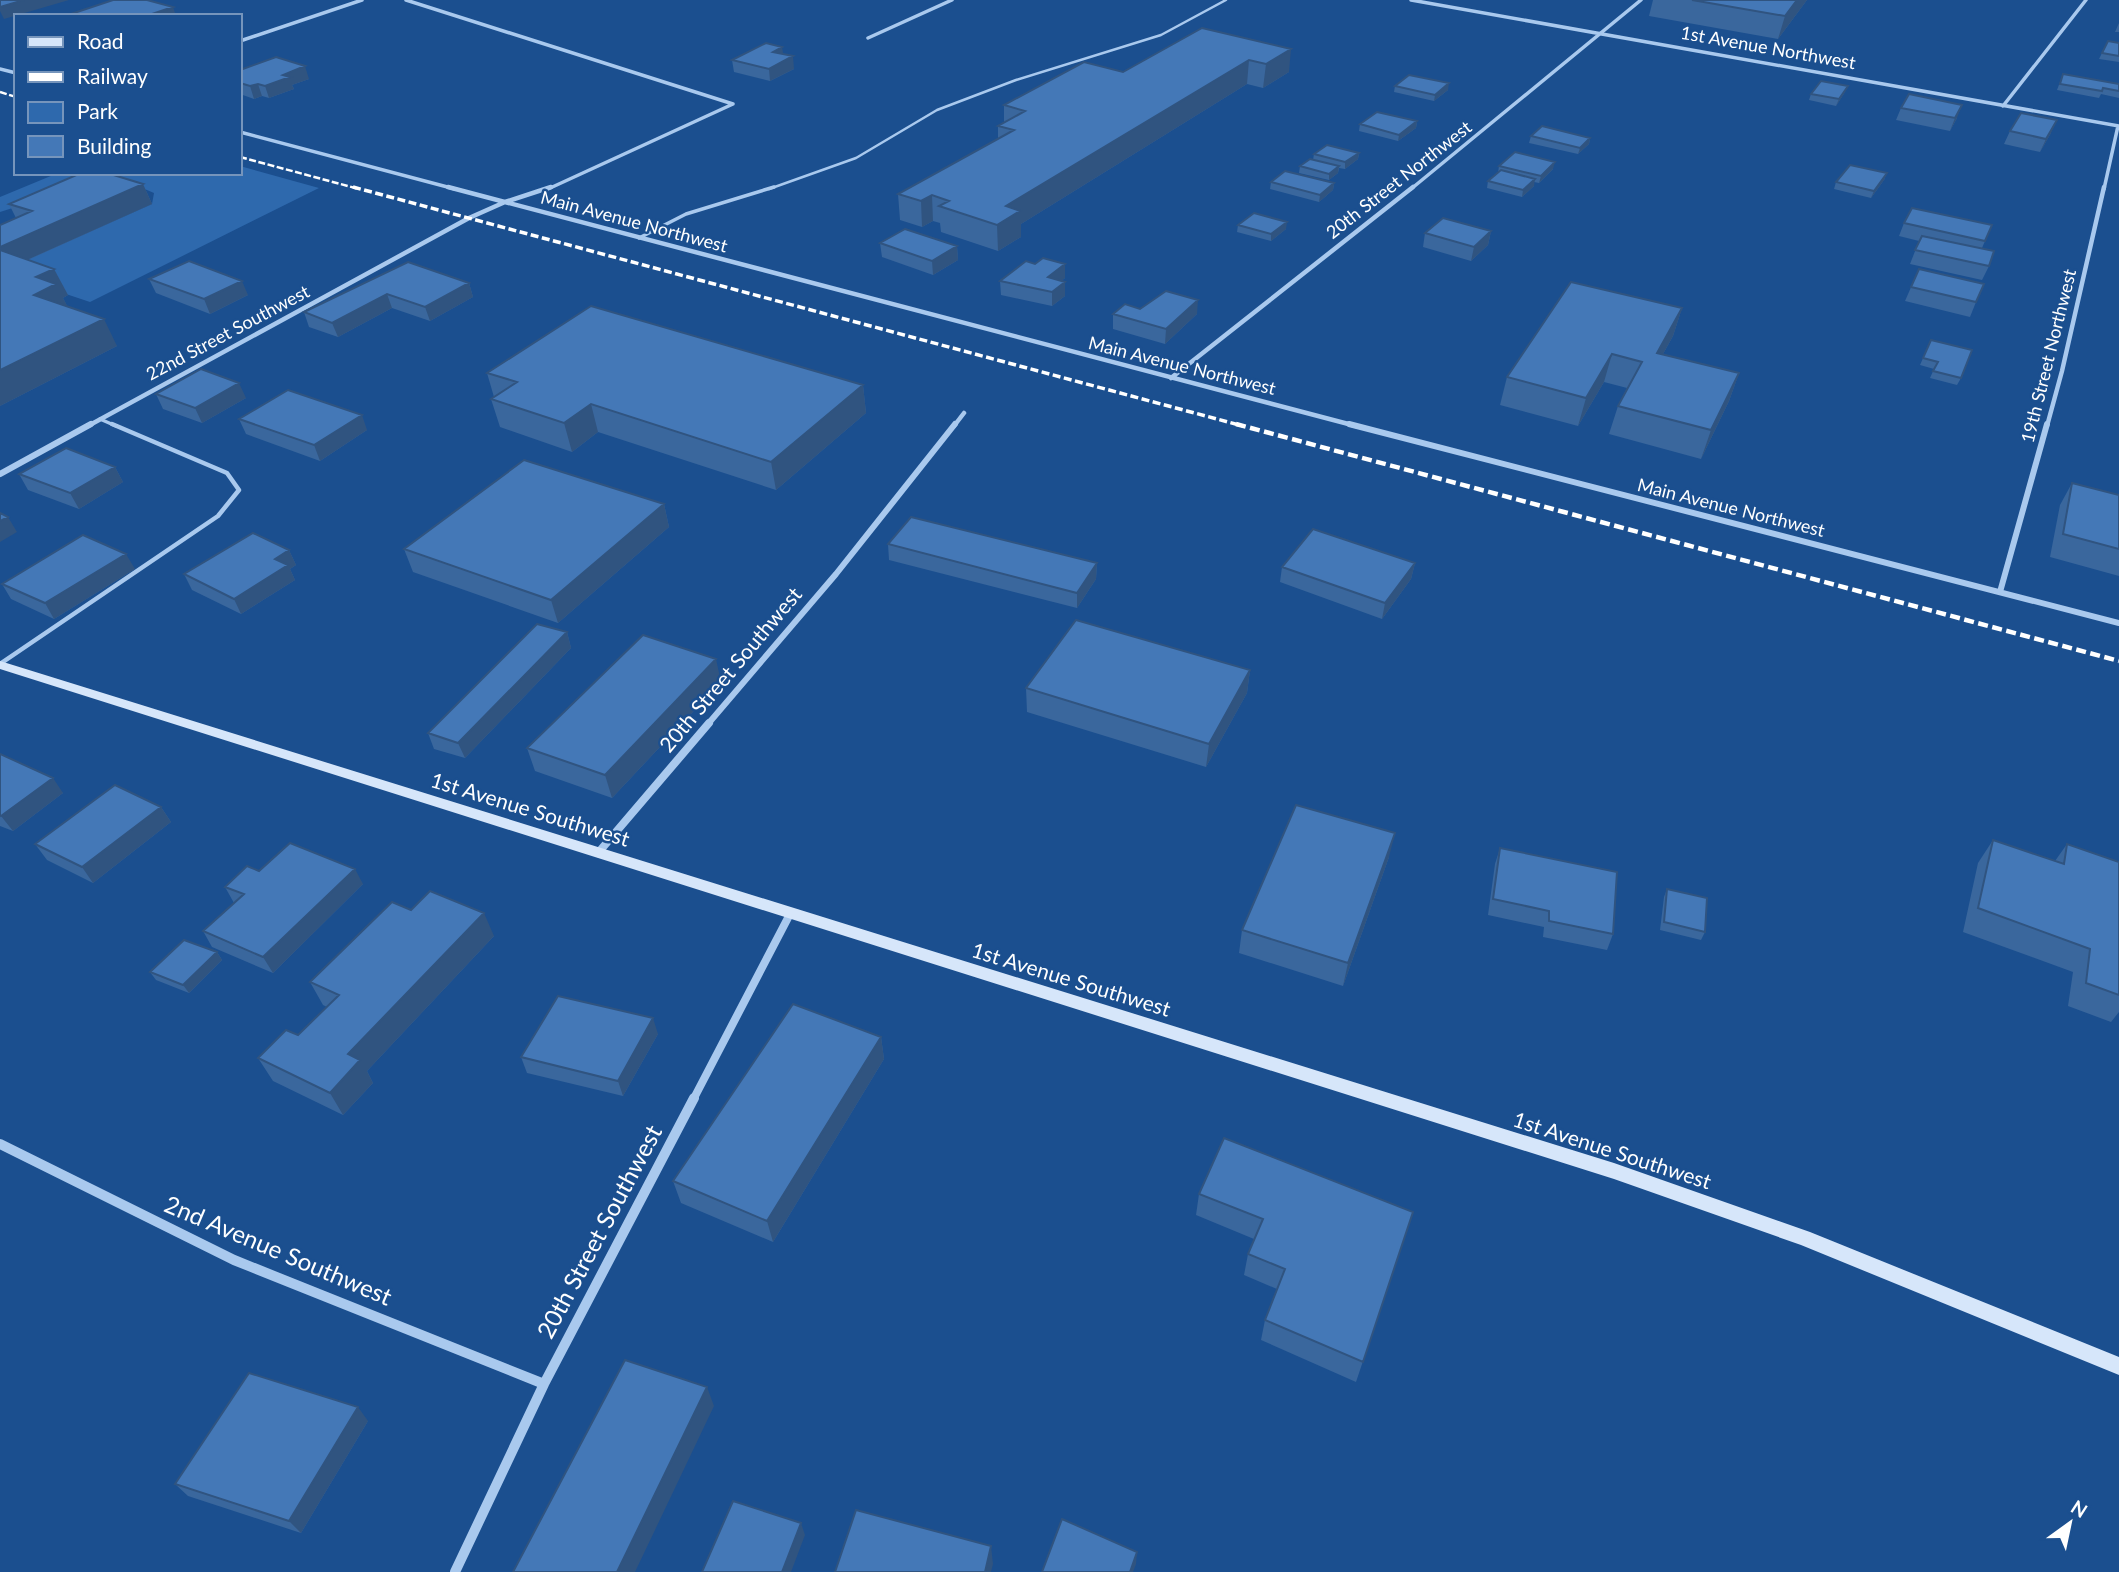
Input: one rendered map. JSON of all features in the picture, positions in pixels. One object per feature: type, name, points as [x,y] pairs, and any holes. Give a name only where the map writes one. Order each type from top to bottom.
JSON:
[{"type":"main road","name":"1st Avenue Southwest","points":[[0,665],[1614,1171],[1804,1238],[2119,1366]]},
{"type":"street","points":[[242,40],[362,0]]},
{"type":"street","name":"22nd Street Southwest","points":[[0,474],[469,218],[505,202],[539,193],[733,104],[406,0]]},
{"type":"street","points":[[868,38],[952,0]]},
{"type":"street","name":"1st Avenue Northwest","points":[[1411,0],[1429,1],[2119,126]]},
{"type":"street","name":"20th Street Northwest","points":[[1171,378],[1604,33],[1641,0]]},
{"type":"street","points":[[2003,106],[2086,0]]},
{"type":"street","name":"19th Street Northwest","points":[[2000,592],[2062,372],[2119,126]]},
{"type":"street","name":"Main Avenue Northwest","points":[[242,133],[1171,378],[2119,623]]},
{"type":"street","name":"20th Street Southwest","points":[[598,853],[836,574],[964,413]]},
{"type":"street","name":"20th Street Southwest","points":[[455,1572],[544,1384],[790,914]]},
{"type":"street","name":"2nd Avenue Southwest","points":[[2,1149],[234,1260],[544,1384]]},
{"type":"lane","points":[[639,238],[686,214],[769,190],[856,158],[937,110],[1016,80],[1161,35],[1226,0]]},
{"type":"lane","points":[[0,665],[218,516],[239,490],[227,473],[100,419]]},
{"type":"green space","points":[[242,167],[319,188],[90,302],[0,272],[152,204],[154,193],[128,182],[60,193],[0,212],[0,197],[53,175],[242,175]]},
{"type":"building","points":[[0,0],[24,0],[0,7]]},
{"type":"building","points":[[113,0],[147,0],[173,7],[152,14],[71,14]]},
{"type":"building","points":[[1692,0],[1797,0],[1785,16]]},
{"type":"building","points":[[1202,28],[1291,49],[1266,64],[1249,60],[1006,206],[1020,211],[997,225],[939,206],[949,201],[932,195],[921,201],[898,194],[1014,130],[998,126],[1025,111],[1004,105],[1084,62],[1123,72]]},
{"type":"building","points":[[2108,41],[2119,43],[2119,56],[2102,53]]},
{"type":"building","points":[[766,43],[782,47],[773,52],[793,56],[769,69],[732,60]]},
{"type":"building","points":[[276,57],[305,66],[283,75],[290,77],[265,86],[242,84],[242,69]]},
{"type":"building","points":[[2063,74],[2119,84],[2119,91],[2060,84]]},
{"type":"building","points":[[1409,75],[1449,83],[1435,95],[1395,86]]},
{"type":"building","points":[[1821,81],[1848,86],[1839,99],[1811,94]]},
{"type":"building","points":[[1909,94],[1962,105],[1955,118],[1901,108]]},
{"type":"building","points":[[1377,112],[1417,121],[1399,135],[1360,124]]},
{"type":"building","points":[[2021,113],[2057,120],[2046,139],[2010,131]]},
{"type":"building","points":[[1542,126],[1590,138],[1580,148],[1531,136]]},
{"type":"building","points":[[1327,145],[1359,153],[1345,162],[1314,154]]},
{"type":"building","points":[[1515,152],[1555,162],[1541,176],[1499,166]]},
{"type":"building","points":[[1310,159],[1339,166],[1329,174],[1300,166]]},
{"type":"building","points":[[1850,165],[1887,173],[1874,191],[1836,182]]},
{"type":"building","points":[[1501,170],[1535,179],[1523,190],[1488,181]]},
{"type":"building","points":[[1285,171],[1334,183],[1320,195],[1271,182]]},
{"type":"building","points":[[76,175],[114,175],[143,184],[0,247],[0,225],[32,211],[9,204]]},
{"type":"building","points":[[1912,208],[1992,225],[1985,241],[1904,223]]},
{"type":"building","points":[[1254,213],[1287,222],[1271,234],[1238,225]]},
{"type":"building","points":[[1443,218],[1491,231],[1474,247],[1425,233]]},
{"type":"building","points":[[905,229],[957,246],[932,261],[880,243]]},
{"type":"building","points":[[1922,236],[1994,251],[1989,266],[1915,250]]},
{"type":"building","points":[[0,250],[54,269],[36,277],[56,284],[34,295],[104,319],[0,370]]},
{"type":"building","points":[[1043,258],[1065,264],[1048,277],[1065,282],[1052,292],[1000,281],[1026,261],[1035,264]]},
{"type":"building","points":[[189,261],[242,281],[204,299],[149,279]]},
{"type":"building","points":[[408,262],[469,283],[425,307],[387,294],[332,323],[304,312]]},
{"type":"building","points":[[1919,269],[1984,284],[1976,302],[1911,287]]},
{"type":"building","points":[[1571,282],[1682,308],[1657,353],[1739,373],[1711,430],[1618,406],[1642,362],[1612,354],[1586,398],[1507,377]]},
{"type":"building","points":[[1166,291],[1198,300],[1166,329],[1113,314],[1125,304],[1140,309]]},
{"type":"building","points":[[591,306],[863,385],[771,462],[591,404],[564,423],[491,399],[517,382],[487,373]]},
{"type":"building","points":[[1931,340],[1972,350],[1961,378],[1933,371],[1938,362],[1923,358]]},
{"type":"building","points":[[201,369],[239,383],[195,408],[156,394]]},
{"type":"building","points":[[288,390],[362,415],[314,445],[239,419]]},
{"type":"building","points":[[66,448],[115,467],[70,493],[19,474]]},
{"type":"building","points":[[524,460],[664,504],[551,600],[404,549]]},
{"type":"building","points":[[2072,483],[2119,495],[2119,549],[2063,534]]},
{"type":"building","points":[[0,513],[8,517],[0,521]]},
{"type":"building","points":[[911,517],[1097,563],[1077,593],[888,544]]},
{"type":"building","points":[[1313,529],[1415,563],[1385,603],[1282,567]]},
{"type":"building","points":[[253,533],[289,550],[275,559],[288,565],[234,599],[184,574]]},
{"type":"building","points":[[83,535],[126,554],[45,603],[2,584]]},
{"type":"building","points":[[1076,620],[1250,670],[1209,744],[1026,688]]},
{"type":"building","points":[[537,624],[567,632],[458,743],[428,733]]},
{"type":"building","points":[[643,635],[716,659],[605,775],[527,748]]},
{"type":"building","points":[[0,754],[53,778],[1,816],[0,815]]},
{"type":"building","points":[[115,785],[161,807],[82,867],[35,844]]},
{"type":"building","points":[[1296,805],[1395,833],[1348,963],[1242,930]]},
{"type":"building","points":[[1993,840],[2064,864],[2067,844],[2119,862],[2119,995],[2086,983],[2090,949],[1978,908]]},
{"type":"building","points":[[290,843],[355,869],[263,957],[203,931],[244,894],[225,887],[247,866],[259,871]]},
{"type":"building","points":[[1500,848],[1617,872],[1613,934],[1549,921],[1549,911],[1493,899]]},
{"type":"building","points":[[1667,889],[1707,898],[1705,932],[1664,922]]},
{"type":"building","points":[[430,891],[484,913],[348,1054],[360,1060],[330,1093],[258,1058],[286,1030],[298,1035],[339,995],[310,982],[392,902],[411,910]]},
{"type":"building","points":[[184,940],[217,952],[183,985],[150,972]]},
{"type":"building","points":[[558,996],[653,1018],[618,1081],[521,1057]]},
{"type":"building","points":[[793,1004],[881,1037],[767,1221],[673,1181]]},
{"type":"building","points":[[1224,1138],[1413,1212],[1363,1362],[1265,1320],[1285,1269],[1248,1254],[1263,1219],[1199,1194]]},
{"type":"building","points":[[625,1360],[707,1387],[617,1572],[513,1572]]},
{"type":"building","points":[[249,1373],[358,1407],[289,1521],[175,1484]]},
{"type":"building","points":[[733,1501],[801,1523],[782,1572],[702,1572]]},
{"type":"building","points":[[856,1510],[991,1546],[985,1572],[835,1572]]},
{"type":"building","points":[[1062,1519],[1137,1552],[1130,1572],[1042,1572]]},
{"type":"railway","points":[[0,92],[14,96]]},
{"type":"railway","points":[[242,158],[359,189]]},
{"type":"railway","points":[[353,187],[1243,426]]},
{"type":"railway","points":[[1236,424],[2119,661]]}]
